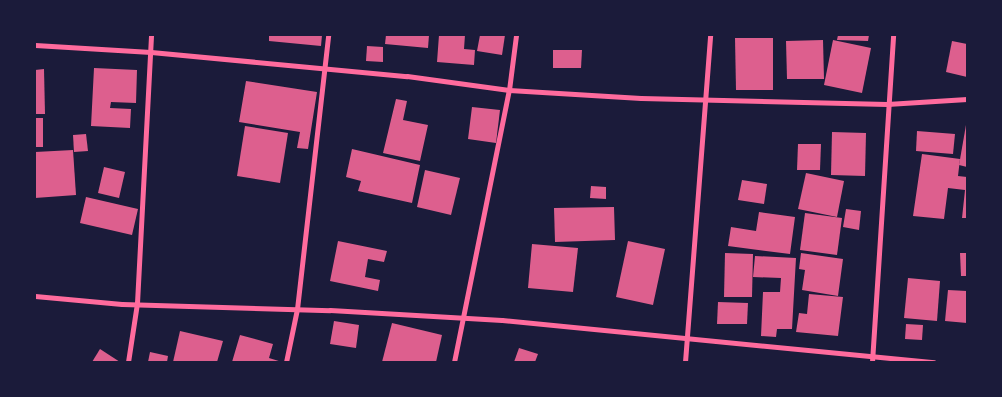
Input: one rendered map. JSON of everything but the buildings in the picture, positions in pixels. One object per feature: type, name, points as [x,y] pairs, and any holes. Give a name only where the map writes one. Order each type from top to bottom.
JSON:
[{"type":"street","points":[[128,362],[138,303],[151,35]]},
{"type":"street","points":[[286,362],[298,309],[326,69],[328,35]]},
{"type":"street","points":[[454,362],[509,90],[516,35]]},
{"type":"street","points":[[686,362],[710,35]]},
{"type":"street","points":[[873,359],[893,35]]},
{"type":"street","points":[[35,45],[151,52],[326,69],[509,90],[705,100],[888,104],[967,99]]},
{"type":"street","points":[[35,296],[122,304],[298,309],[464,318],[687,338],[873,359],[934,362]]}]
